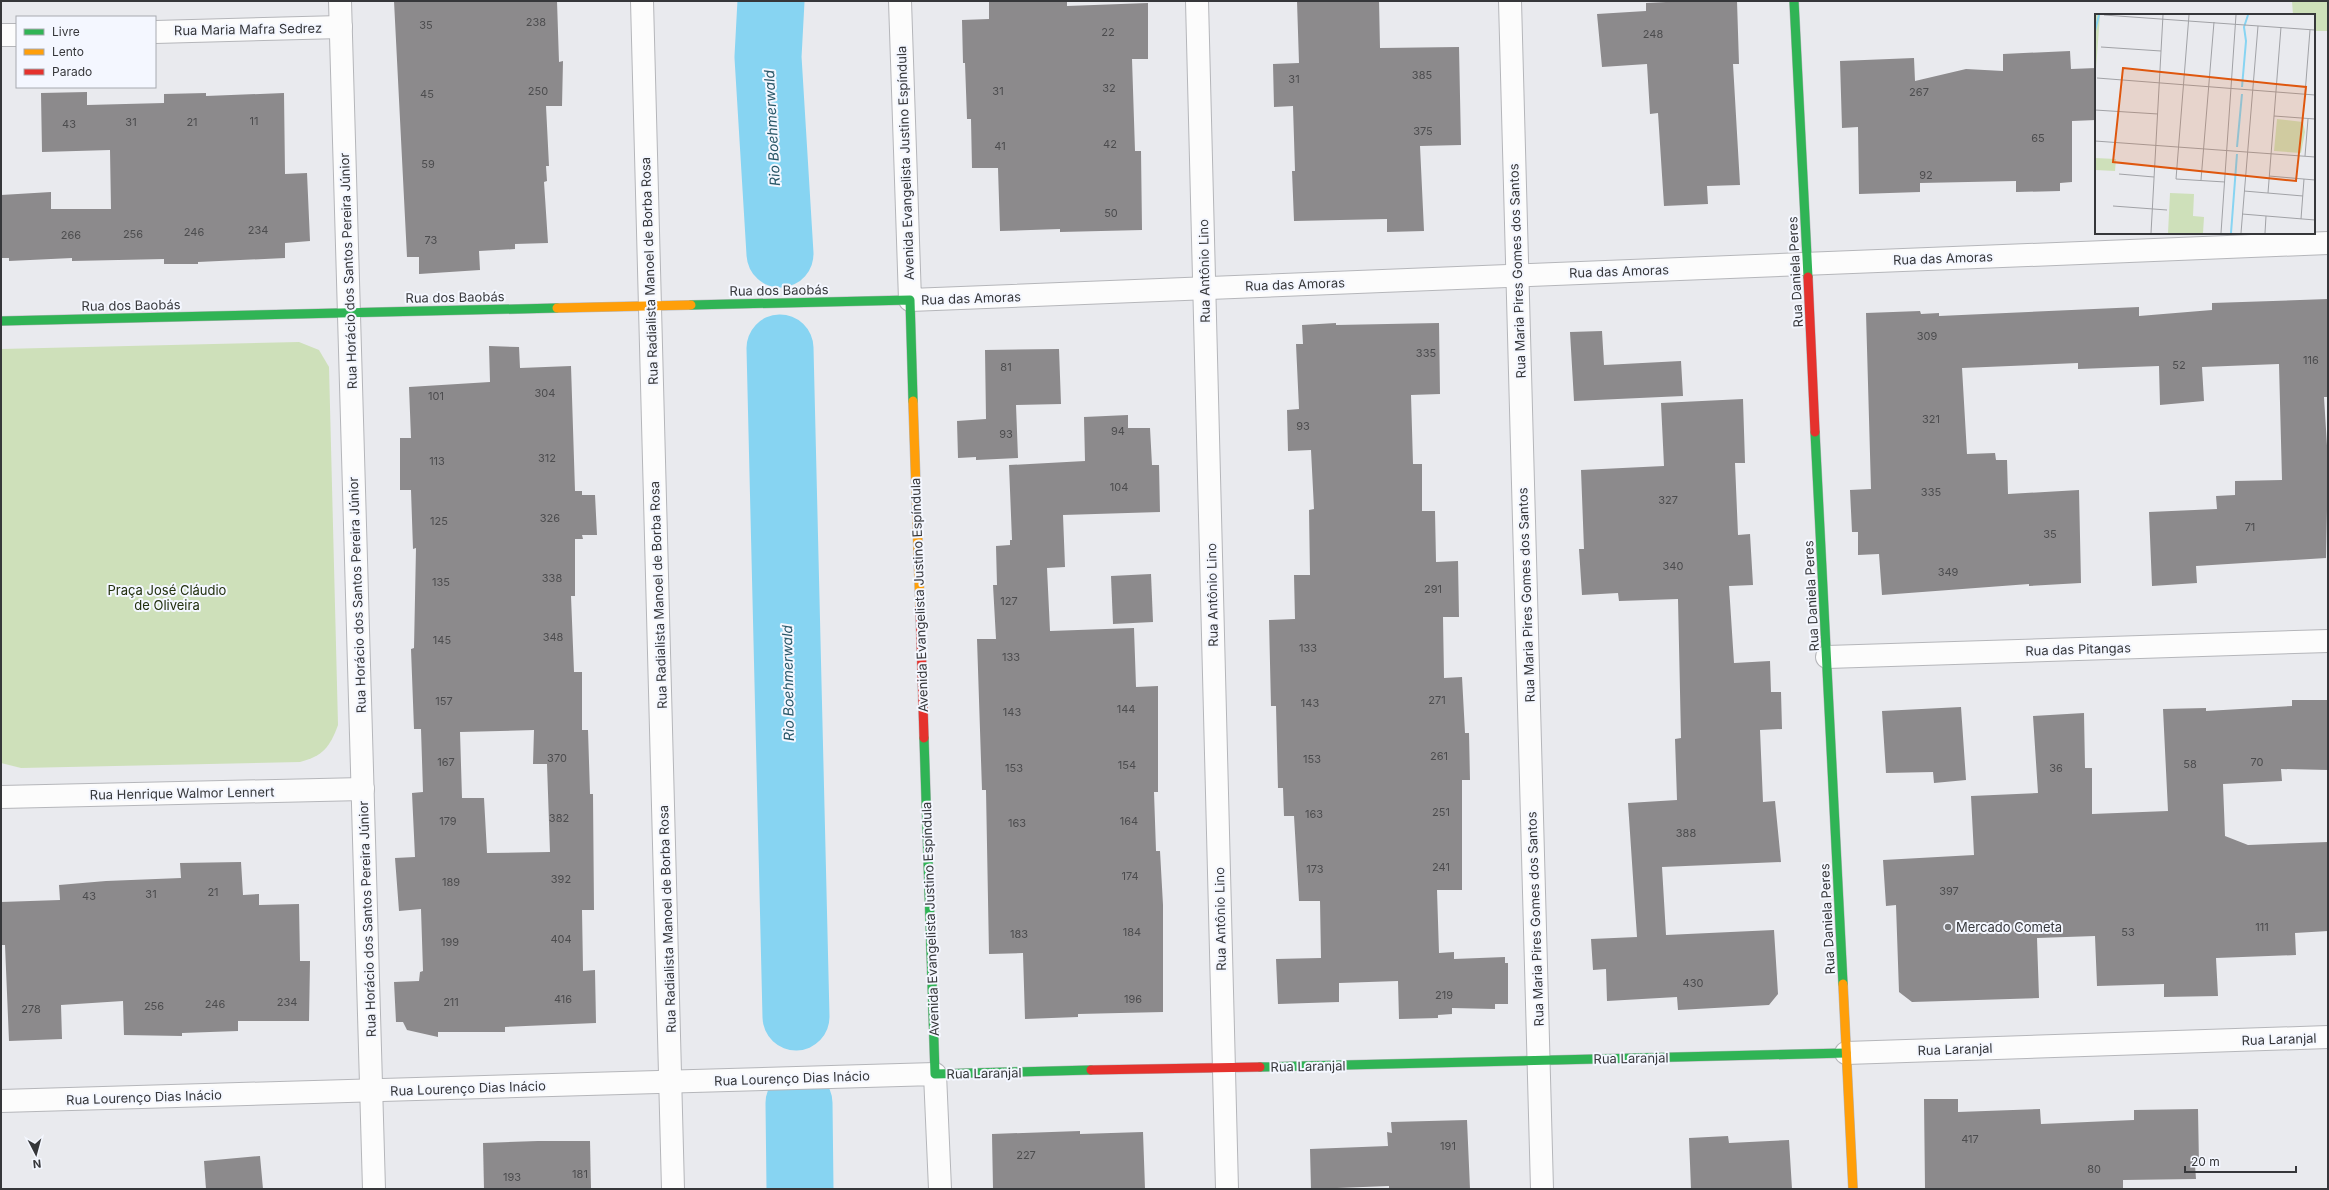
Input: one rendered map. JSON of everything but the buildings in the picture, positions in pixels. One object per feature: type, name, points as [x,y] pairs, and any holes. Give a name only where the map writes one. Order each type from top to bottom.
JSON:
[{"type":"street","name":"Rua Horácio dos Santos Pereira Júnior","points":[[340,1],[374,1189]]},
{"type":"street","name":"Rua Radialista Manoel de Borba Rosa","points":[[642,1],[673,1189]]},
{"type":"street","name":"Avenida Evangelista Justino Espíndula","points":[[900,1],[940,1189]]},
{"type":"street","name":"Rua Antônio Lino","points":[[1197,1],[1227,1189]]},
{"type":"street","name":"Rua Maria Pires Gomes dos Santos","points":[[1510,1],[1542,1189]]},
{"type":"street","name":"Rua Daniela Peres","points":[[1794,1],[1853,1189]]},
{"type":"street","name":"Rua Maria Mafra Sedrez","points":[[156,32],[341,27]]},
{"type":"street","points":[[1,35],[16,35]]},
{"type":"street","name":"Rua das Amoras","points":[[910,300],[2328,243]]},
{"type":"street","name":"Rua dos Baobás","points":[[1,321],[910,300]]},
{"type":"street","name":"Rua das Pitangas","points":[[1827,657],[2328,641]]},
{"type":"street","name":"Rua Henrique Walmor Lennert","points":[[1,797],[363,789]]},
{"type":"street","name":"Rua Laranjal","points":[[935,1074],[1846,1053],[2328,1037]]},
{"type":"street","name":"Rua Lourenço Dias Inácio","points":[[1,1101],[935,1074]]},
{"type":"green space","points":[[2292,1],[2328,1],[2328,31],[2315,31],[2315,14],[2293,14]]},
{"type":"green space","name":"Praça José Cláudio de Oliveira","points":[[299,342],[319,350],[329,367],[338,725],[329,745],[315,757],[300,762],[21,768],[1,763],[1,349]]},
{"type":"waterway","name":"Rio Boehmerwald","points":[[771,1],[768,57],[780,254]]},
{"type":"waterway","name":"Rio Boehmerwald","points":[[780,348],[796,1017]]},
{"type":"waterway","name":"Rio Boehmerwald","points":[[799,1103],[800,1189]]},
{"type":"traffic: fast","points":[[1794,1],[1808,277]]},
{"type":"traffic: fast","points":[[691,305],[910,300],[913,401]]},
{"type":"traffic: fast","points":[[1,321],[557,308]]},
{"type":"traffic: fast","points":[[1815,432],[1843,984]]},
{"type":"traffic: fast","points":[[924,738],[935,1074],[1091,1070]]},
{"type":"traffic: fast","points":[[1260,1067],[1846,1053]]},
{"type":"traffic: slow","points":[[557,308],[691,305]]},
{"type":"traffic: slow","points":[[913,401],[920,607]]},
{"type":"traffic: slow","points":[[1843,984],[1853,1189]]},
{"type":"traffic: jam","points":[[1808,277],[1815,432]]},
{"type":"traffic: jam","points":[[920,607],[924,738]]},
{"type":"traffic: jam","points":[[1091,1070],[1260,1067]]},
{"type":"place","name":"Mercado Cometa","points":[[1948,927]]}]
